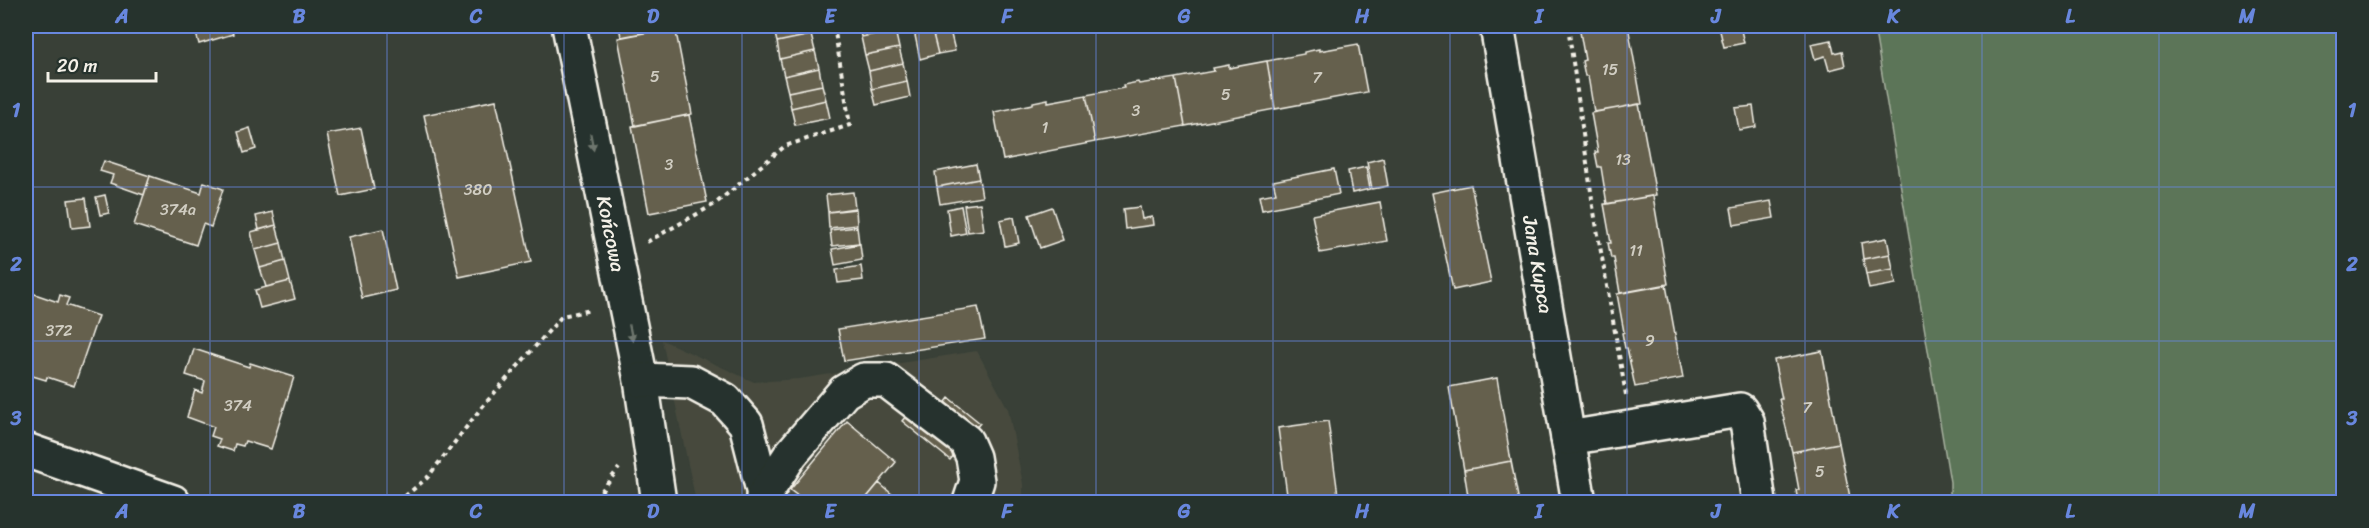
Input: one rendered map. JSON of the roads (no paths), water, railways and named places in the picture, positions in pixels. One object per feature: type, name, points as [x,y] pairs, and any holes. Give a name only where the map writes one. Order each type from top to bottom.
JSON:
[{"type":"street","name":"Końcowa","points":[[569,26],[641,380],[659,502]]},
{"type":"street","name":"Jana Kupca","points":[[1497,26],[1579,502]]},
{"type":"street","points":[[641,380],[691,382],[725,400],[746,424],[765,500]]},
{"type":"street","points":[[765,500],[791,454],[844,392],[864,380],[886,380],[966,441],[973,457],[977,481],[970,502]]},
{"type":"street","points":[[1568,438],[1740,410],[1747,421],[1759,502]]},
{"type":"street","name":"Końcowa","points":[[641,502],[651,441]]},
{"type":"street","points":[[32,456],[173,502]]},
{"type":"tram line","points":[[26,497],[41,502]]}]
